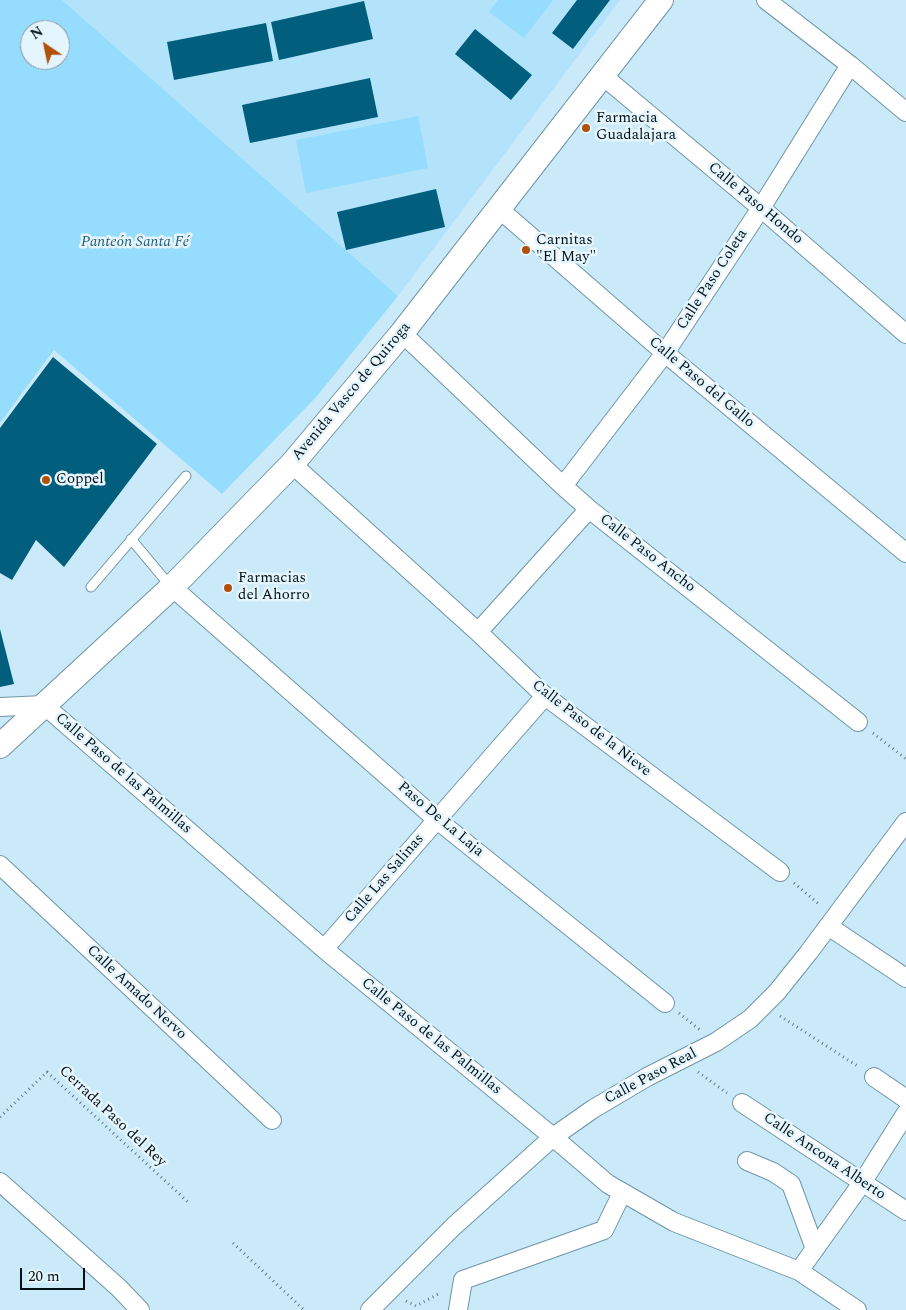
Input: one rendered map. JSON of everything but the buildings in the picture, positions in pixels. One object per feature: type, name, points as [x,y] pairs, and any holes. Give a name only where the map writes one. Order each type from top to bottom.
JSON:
[{"type":"main road","name":"Avenida Vasco de Quiroga","points":[[0,746],[172,587],[292,464],[402,332],[661,0]]},
{"type":"street","points":[[766,0],[906,112]]},
{"type":"street","name":"Calle Paso Coleta","points":[[564,486],[665,353],[761,208],[850,66]]},
{"type":"street","name":"Calle Paso Hondo","points":[[603,76],[761,208],[906,334]]},
{"type":"street","name":"Calle Paso del Gallo","points":[[498,208],[665,353],[906,553]]},
{"type":"street","name":"Calle Paso Ancho","points":[[402,332],[589,508],[858,722]]},
{"type":"street","name":"Calle Paso de la Nieve","points":[[292,464],[478,632],[545,696],[780,872]]},
{"type":"street","points":[[478,632],[589,508]]},
{"type":"street","name":"Paso De La Laja","points":[[172,587],[436,819],[666,1003]]},
{"type":"street","name":"Calle Las Salinas","points":[[324,949],[545,696]]},
{"type":"street","points":[[0,707],[44,705]]},
{"type":"street","name":"Calle Paso de las Palmillas","points":[[44,705],[324,949],[608,1184],[674,1222],[799,1271],[857,1310]]},
{"type":"street","name":"Calle Paso Real","points":[[370,1310],[454,1226],[553,1137],[593,1109],[647,1077],[716,1042],[750,1019],[787,979],[906,822]]},
{"type":"street","name":"Calle Amado Nervo","points":[[0,865],[272,1120]]},
{"type":"street","points":[[832,921],[906,978]]},
{"type":"street","points":[[874,1077],[906,1099]]},
{"type":"street","name":"Calle Ancona Alberto","points":[[742,1103],[906,1211]]},
{"type":"street","points":[[799,1271],[862,1183],[906,1113]]},
{"type":"street","points":[[747,1161],[773,1172],[791,1184],[815,1248]]},
{"type":"street","points":[[0,1182],[119,1288],[140,1310]]},
{"type":"street","points":[[458,1310],[463,1280],[604,1230],[622,1193]]},
{"type":"lane","points":[[91,587],[186,476]]},
{"type":"lane","points":[[131,539],[172,587]]},
{"type":"path","points":[[858,722],[906,759]]},
{"type":"path","points":[[780,872],[832,921]]},
{"type":"path","points":[[666,1003],[716,1042]]},
{"type":"path","points":[[764,1005],[874,1077]]},
{"type":"path","points":[[680,1060],[742,1103]]},
{"type":"path","name":"Cerrada Paso del Rey","points":[[0,1117],[47,1072],[188,1202]]},
{"type":"path","points":[[232,1243],[304,1310]]},
{"type":"path","points":[[388,1292],[416,1306],[463,1280]]},
{"type":"shaded area","points":[[62,0],[620,0],[398,296]]},
{"type":"green space","name":"Panteón Santa Fé","points":[[0,0],[62,0],[398,296],[317,396],[222,494],[54,350],[0,423]]},
{"type":"green space","points":[[498,0],[553,0],[524,38],[489,12]]},
{"type":"green space","points":[[418,116],[428,168],[306,193],[296,140]]},
{"type":"place","name":"Farmacia Guadalajara","points":[[586,128]]},
{"type":"place","name":"Carnitas \"El May\"","points":[[526,250]]},
{"type":"place","name":"Coppel","points":[[46,480]]},
{"type":"place","name":"Farmacias del Ahorro","points":[[228,588]]}]
